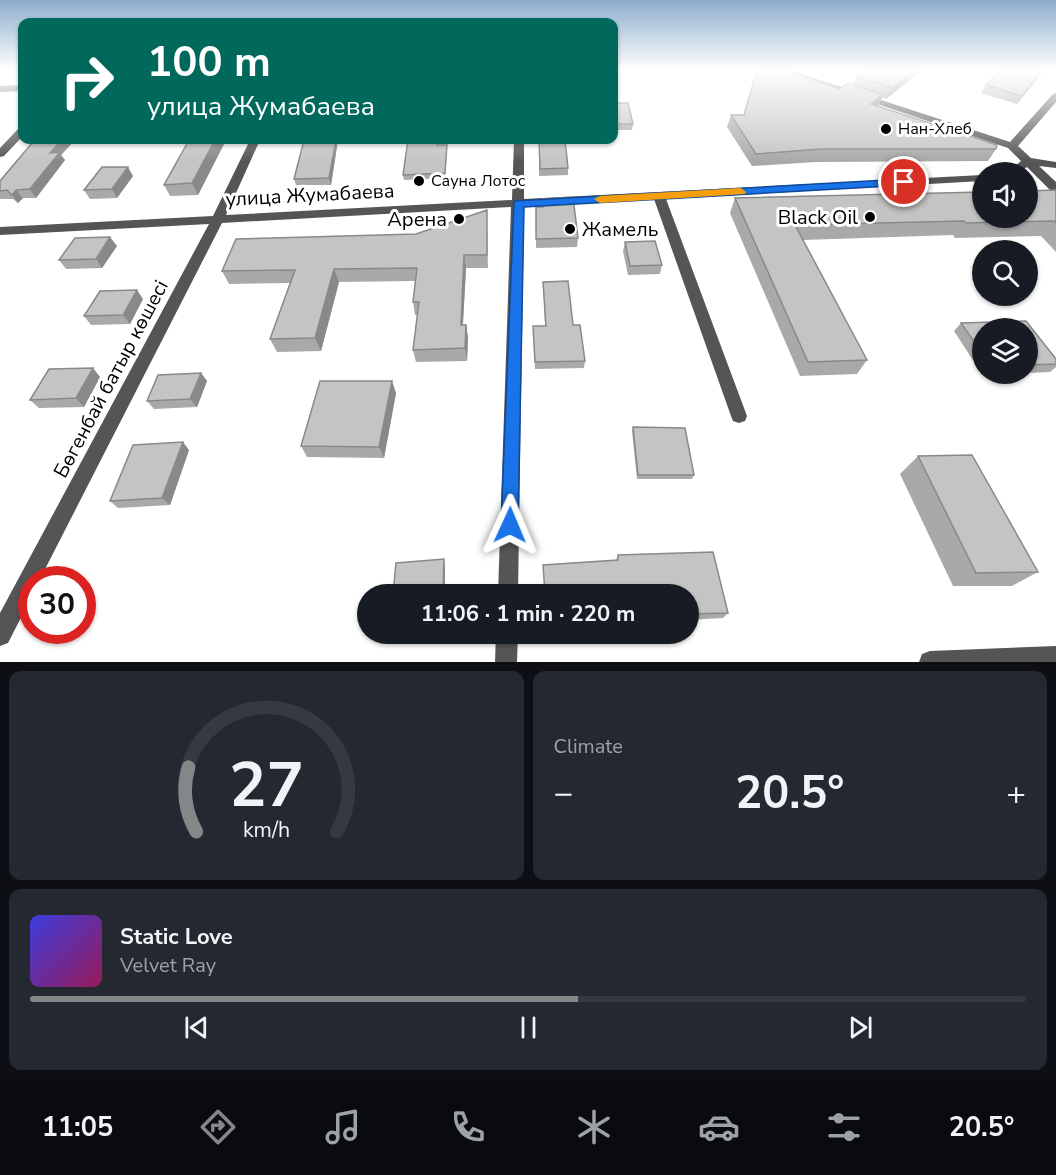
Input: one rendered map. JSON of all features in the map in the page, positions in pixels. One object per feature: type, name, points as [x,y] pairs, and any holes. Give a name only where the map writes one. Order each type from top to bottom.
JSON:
[{"type":"street","points":[[877,101],[1012,146],[1056,189]]},
{"type":"street","points":[[1012,146],[1052,101]]},
{"type":"street","points":[[0,154],[18,135]]},
{"type":"street","name":"Бөгенбай батыр көшесі","points":[[0,635],[217,220],[253,144]]},
{"type":"street","points":[[508,584],[519,144]]},
{"type":"street","points":[[1027,161],[1056,165]]},
{"type":"street","name":"улица Жумабаева","points":[[0,231],[972,179]]},
{"type":"street","points":[[659,196],[739,416]]},
{"type":"street","points":[[506,662],[507,644]]},
{"type":"street","points":[[930,662],[1056,657]]},
{"type":"building","points":[[748,101],[875,101],[871,104],[997,145],[996,149],[821,149],[756,154],[731,115],[744,115]]},
{"type":"building","points":[[618,103],[628,103],[633,124],[618,124]]},
{"type":"building","points":[[31,144],[58,144],[50,153],[60,152],[30,189],[16,190],[12,195],[7,190],[0,191],[0,181]]},
{"type":"building","points":[[187,144],[213,144],[192,183],[164,185]]},
{"type":"building","points":[[303,144],[335,144],[329,178],[294,179]]},
{"type":"building","points":[[407,144],[447,145],[445,173],[403,175]]},
{"type":"building","points":[[539,144],[565,144],[568,168],[540,169]]},
{"type":"building","points":[[102,167],[128,167],[112,189],[84,190]]},
{"type":"building","points":[[1056,190],[1056,223],[1054,221],[1038,221],[1038,191]]},
{"type":"building","points":[[972,192],[972,223],[964,221],[795,225],[867,360],[808,362],[735,198]]},
{"type":"building","points":[[573,197],[578,238],[536,239],[536,207],[543,207],[542,199]]},
{"type":"building","points":[[487,210],[487,255],[464,255],[461,325],[466,325],[465,348],[413,350],[419,302],[413,302],[417,268],[334,269],[315,338],[270,339],[295,270],[222,271],[236,239],[416,234]]},
{"type":"building","points":[[110,237],[96,259],[59,260],[75,238]]},
{"type":"building","points":[[655,241],[662,265],[630,266],[625,242]]},
{"type":"building","points":[[568,281],[573,325],[580,325],[585,361],[535,362],[533,326],[546,326],[543,282]]},
{"type":"building","points":[[137,290],[123,315],[84,316],[100,291]]},
{"type":"building","points":[[961,323],[972,323],[972,339]]},
{"type":"building","points":[[1038,336],[1056,359],[1056,364],[1038,365]]},
{"type":"building","points":[[93,368],[76,398],[30,400],[49,369]]},
{"type":"building","points":[[201,373],[190,399],[147,401],[158,375]]},
{"type":"building","points":[[320,381],[392,381],[379,447],[301,446]]},
{"type":"building","points":[[633,427],[685,428],[694,475],[638,475]]},
{"type":"building","points":[[183,442],[162,498],[110,501],[133,445]]},
{"type":"building","points":[[972,455],[1038,572],[976,573],[918,456]]},
{"type":"building","points":[[713,552],[728,613],[699,614],[699,584],[544,584],[543,565],[618,560],[618,555]]},
{"type":"building","points":[[444,559],[443,584],[394,584],[396,563]]},
{"type":"slow traffic","points":[[600,199],[741,192]]},
{"type":"place","name":"Нан-Хлеб","points":[[886,129]]},
{"type":"place","name":"Сауна Лотос","points":[[419,181]]},
{"type":"place","name":"Black Oil","points":[[870,217]]},
{"type":"place","name":"Арена","points":[[459,219]]},
{"type":"place","name":"Жамель","points":[[570,229]]},
{"type":"route","points":[[510,525],[518,204],[904,182]]}]
